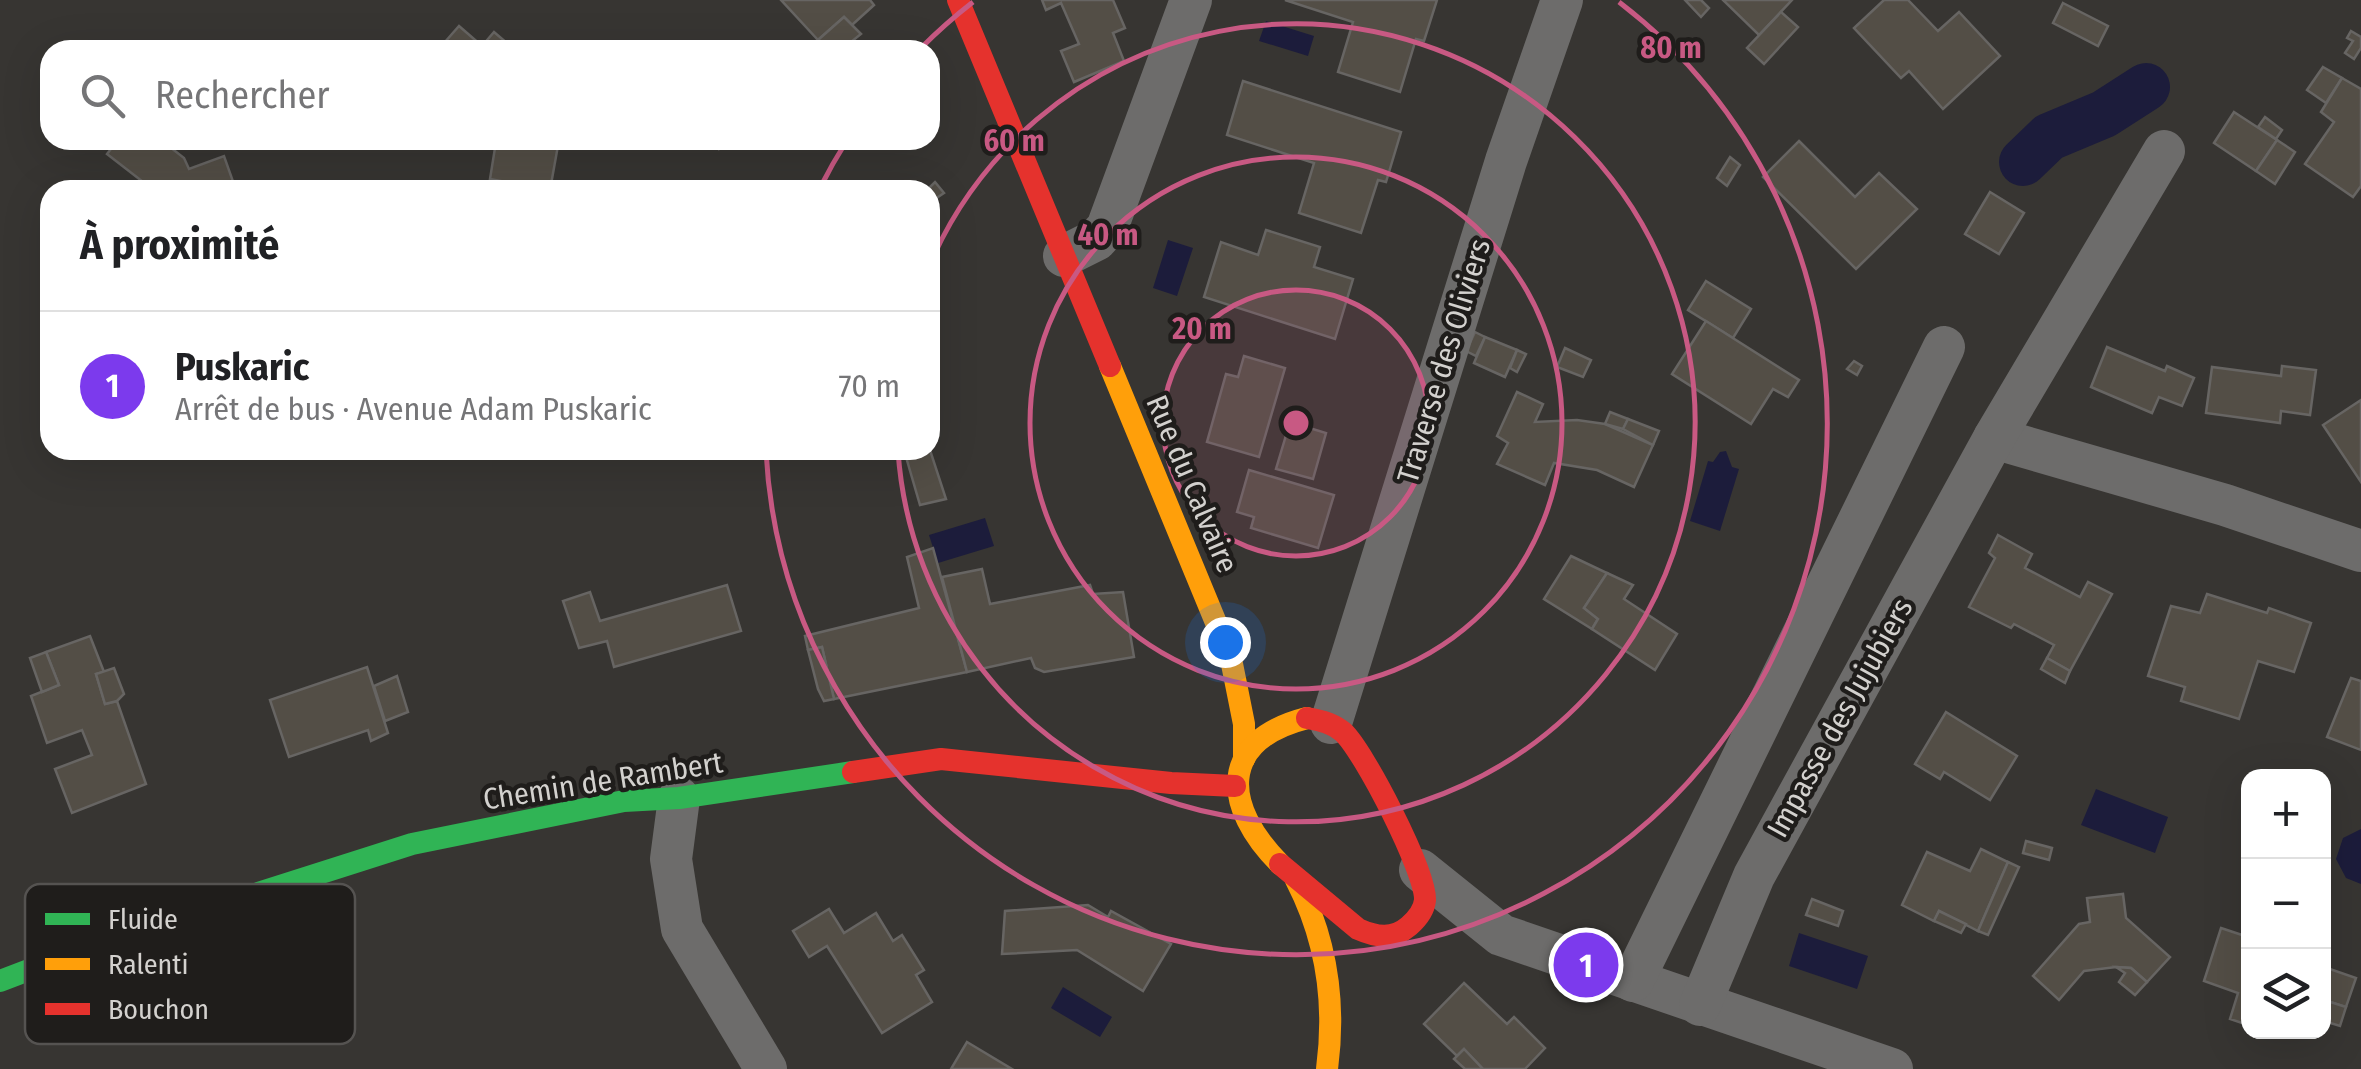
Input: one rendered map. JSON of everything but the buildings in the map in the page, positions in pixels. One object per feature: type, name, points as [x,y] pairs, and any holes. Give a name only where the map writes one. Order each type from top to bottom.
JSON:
[{"type":"street","name":"Rue du Calvaire","points":[[958,0],[1232,659],[1244,724],[1244,759]]},
{"type":"street","points":[[1064,256],[1096,240],[1106,228],[1191,0]]},
{"type":"street","name":"Traverse des Oliviers","points":[[1319,721],[1562,0]]},
{"type":"street","name":"Impasse des Jujubiers","points":[[1700,1005],[1754,876],[1994,438],[2164,150]]},
{"type":"street","points":[[1633,981],[1944,347]]},
{"type":"street","points":[[1994,438],[2224,505],[2361,552]]},
{"type":"street","name":"Rue du Calvaire","points":[[1232,659],[1255,684]]},
{"type":"street","points":[[1278,704],[1343,729],[1420,870],[1426,899],[1422,912],[1395,935],[1364,947],[1352,958],[1341,972],[1332,995]]},
{"type":"street","points":[[1319,721],[1270,730],[1244,759],[1235,786],[1239,806],[1266,850],[1358,929],[1371,935],[1501,934]]},
{"type":"street","name":"Chemin de Rambert","points":[[285,884],[412,844],[624,802],[679,798],[941,759],[1235,786]]},
{"type":"street","points":[[679,798],[670,859],[682,929],[766,1069]]},
{"type":"street","points":[[1420,870],[1501,934],[1892,1069]]},
{"type":"street","points":[[1294,877],[1318,930],[1332,995],[1328,1069]]},
{"type":"street","name":"Chemin de Rambert","points":[[0,981],[25,971]]},
{"type":"shaded area","points":[[1266,21],[1314,36],[1308,56],[1259,41]]},
{"type":"shaded area","points":[[1168,240],[1193,248],[1177,296],[1153,288]]},
{"type":"shaded area","points":[[1726,451],[1732,467],[1739,469],[1720,531],[1690,521],[1708,461],[1713,462],[1720,452]]},
{"type":"shaded area","points":[[985,518],[994,546],[938,563],[929,535]]},
{"type":"shaded area","points":[[2096,789],[2168,817],[2155,853],[2081,825]]},
{"type":"shaded area","points":[[2361,829],[2361,884],[2346,878],[2336,859],[2343,838]]},
{"type":"shaded area","points":[[1799,933],[1868,956],[1857,989],[1789,966]]},
{"type":"shaded area","points":[[1063,987],[1112,1017],[1100,1037],[1051,1008]]},
{"type":"waterway","points":[[2023,162],[2049,137],[2104,114],[2146,87]]},
{"type":"traffic: fast","points":[[287,884],[412,844],[624,801],[679,798],[853,772]]},
{"type":"traffic: fast","points":[[0,981],[25,971]]},
{"type":"traffic: slow","points":[[1110,366],[1231,659],[1244,724],[1244,759]]},
{"type":"traffic: slow","points":[[1280,864],[1248,820],[1238,778],[1244,759],[1257,742],[1307,718]]},
{"type":"traffic: slow","points":[[1296,880],[1315,925],[1326,972],[1330,1020],[1327,1069]]},
{"type":"traffic: jam","points":[[958,0],[1110,366]]},
{"type":"traffic: jam","points":[[1280,864],[1358,929],[1371,934],[1384,936],[1403,930],[1422,911],[1425,900],[1416,865],[1365,762],[1343,732],[1326,722],[1307,718]]},
{"type":"traffic: jam","points":[[853,772],[941,759],[1235,786]]},
{"type":"place","name":"Puskaric","points":[[1586,965]]}]
